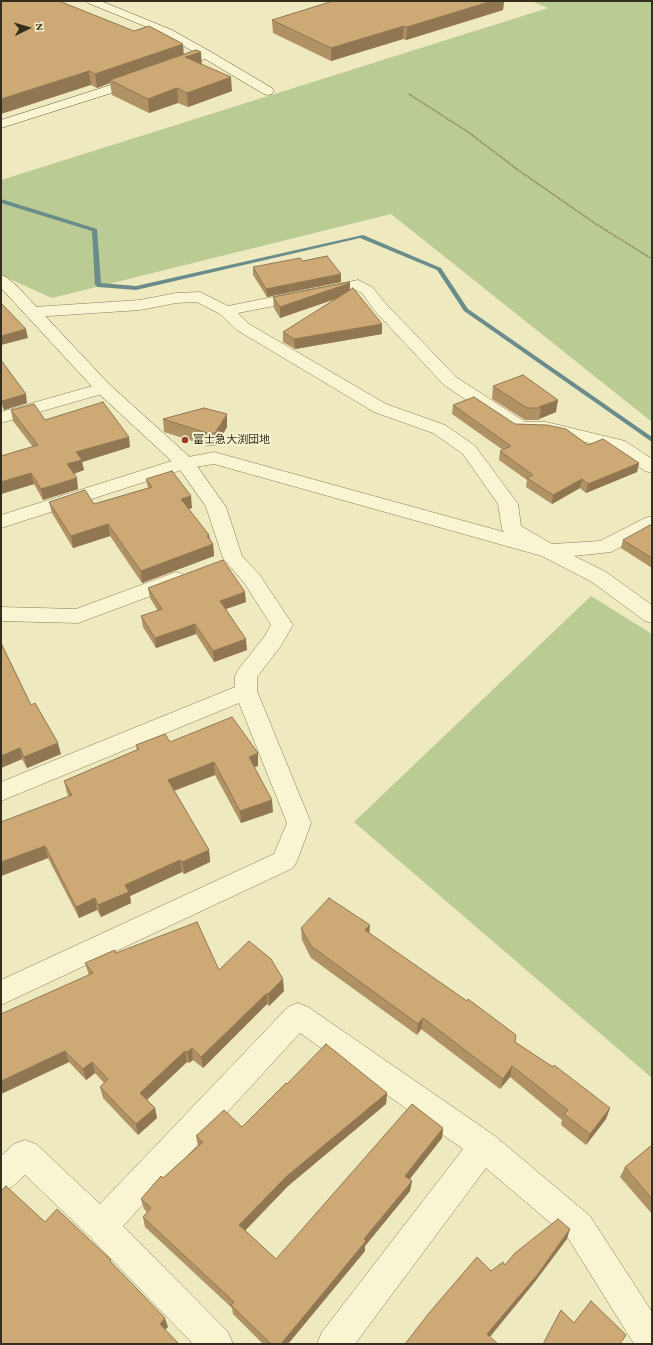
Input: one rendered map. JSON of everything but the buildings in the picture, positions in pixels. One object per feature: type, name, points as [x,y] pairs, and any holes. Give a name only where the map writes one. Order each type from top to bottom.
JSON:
[{"type":"street","points":[[92,1],[168,32],[268,91]]},
{"type":"street","points":[[164,70],[207,54]]},
{"type":"street","points":[[1,124],[95,95],[150,76]]},
{"type":"street","points":[[1,280],[34,312],[103,388],[185,463],[216,507],[226,560],[252,579],[282,625],[272,642],[246,676],[246,692],[299,823],[284,861],[1,993]]},
{"type":"street","points":[[226,311],[358,285],[367,290],[384,312],[450,381],[521,428],[546,427],[619,445],[652,467]]},
{"type":"street","points":[[34,312],[140,305],[176,298],[200,297],[226,311],[243,327],[380,408],[439,429],[451,437],[468,450],[508,504],[512,529],[549,551],[599,577],[652,616]]},
{"type":"street","points":[[1,418],[103,388]]},
{"type":"street","points":[[1,522],[185,463],[214,458],[549,551],[604,547],[652,522]]},
{"type":"street","points":[[1,614],[78,616],[196,571]]},
{"type":"street","points":[[1,792],[246,692]]},
{"type":"street","points":[[102,1226],[298,1016],[484,1146],[579,1227],[652,1342]]},
{"type":"street","points":[[334,1344],[484,1146]]},
{"type":"street","points":[[1,1176],[25,1156],[102,1226],[216,1344]]},
{"type":"path","points":[[409,94],[468,132],[518,170],[596,224],[652,259]]},
{"type":"green space","points":[[531,1],[652,1],[652,422],[391,214],[52,298],[1,275],[1,180],[548,8]]},
{"type":"green space","points":[[591,596],[652,634],[652,1078],[354,822]]},
{"type":"waterway","points":[[1,201],[95,230],[98,285],[136,288],[361,236],[439,269],[466,310],[652,440]]},
{"type":"place","name":"富士急大渕団地","points":[[185,440]]}]
